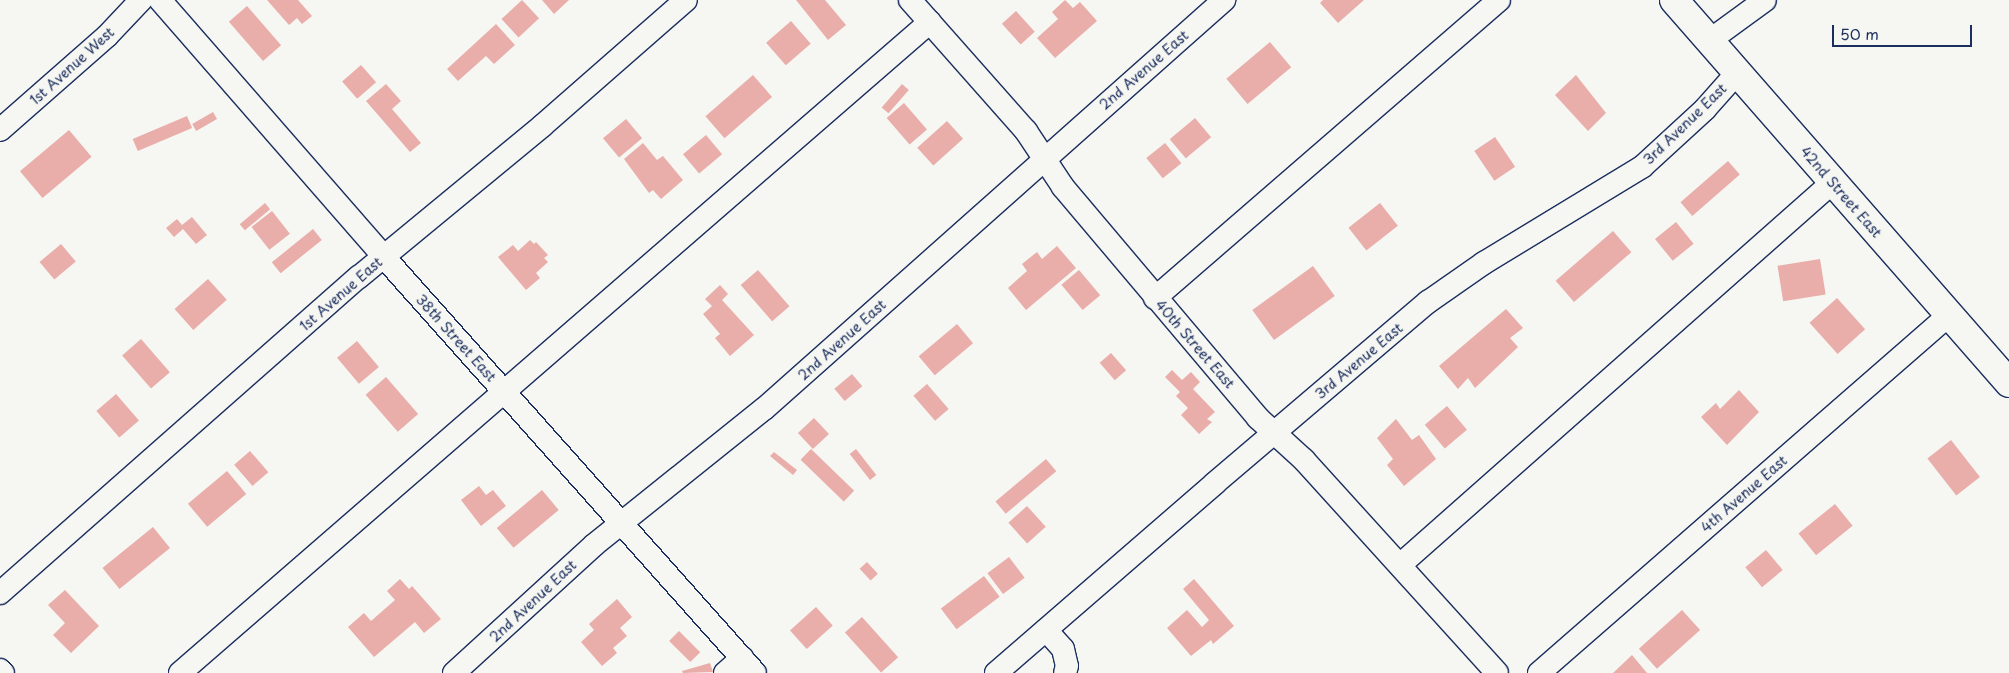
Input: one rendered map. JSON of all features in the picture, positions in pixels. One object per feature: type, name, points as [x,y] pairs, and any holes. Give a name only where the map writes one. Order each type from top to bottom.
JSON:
[{"type":"main road","name":"42nd Street East","points":[[1674,0],[2009,384]]},
{"type":"street","name":"1st Avenue West","points":[[0,130],[107,36],[141,0]]},
{"type":"street","name":"38th Street East","points":[[160,0],[384,257],[749,666]]},
{"type":"street","name":"1st Avenue East","points":[[0,593],[384,257],[542,126],[686,0]]},
{"type":"street","name":"40th Street East","points":[[910,0],[1026,131],[1063,187],[1258,418],[1304,460],[1497,673]]},
{"type":"street","name":"2nd Avenue East","points":[[454,673],[594,545],[764,409],[1224,0]]},
{"type":"street","points":[[1155,298],[1499,0]]},
{"type":"street","points":[[1709,41],[1765,0]]},
{"type":"street","points":[[180,673],[930,22]]},
{"type":"street","name":"3rd Avenue East","points":[[997,673],[1428,302],[1484,263],[1642,167],[1705,109],[1737,73]]},
{"type":"street","points":[[1400,565],[1833,182]]},
{"type":"street","name":"4th Avenue East","points":[[1539,673],[1949,315]]},
{"type":"street","points":[[1046,630],[1063,649],[1067,666],[1065,673]]},
{"type":"street","points":[[726,673],[749,666]]},
{"type":"street","points":[[0,670],[3,673]]},
{"type":"building","points":[[267,0],[298,0],[312,16],[302,24],[297,18],[289,25]]},
{"type":"building","points":[[522,0],[539,18],[519,37],[502,19]]},
{"type":"building","points":[[542,0],[569,0],[554,14]]},
{"type":"building","points":[[796,0],[825,0],[846,25],[828,40]]},
{"type":"building","points":[[1065,0],[1073,8],[1080,2],[1097,21],[1055,58],[1037,38],[1058,19],[1052,12]]},
{"type":"building","points":[[1323,0],[1364,0],[1338,23],[1320,3]]},
{"type":"building","points":[[247,6],[281,45],[263,61],[229,22]]},
{"type":"building","points":[[1016,11],[1035,32],[1021,45],[1002,24]]},
{"type":"building","points":[[791,21],[811,44],[786,65],[766,43]]},
{"type":"building","points":[[496,24],[515,45],[494,64],[486,56],[458,81],[447,69]]},
{"type":"building","points":[[1270,42],[1291,67],[1248,104],[1226,79]]},
{"type":"building","points":[[361,65],[376,82],[357,99],[342,81]]},
{"type":"building","points":[[753,75],[772,97],[724,138],[705,116]]},
{"type":"building","points":[[1576,75],[1606,113],[1588,131],[1555,95]]},
{"type":"building","points":[[386,84],[401,101],[392,109],[421,143],[410,152],[366,101]]},
{"type":"building","points":[[902,84],[909,90],[888,113],[882,107]]},
{"type":"building","points":[[904,103],[927,129],[910,145],[887,118]]},
{"type":"building","points":[[213,112],[217,119],[196,131],[192,124]]},
{"type":"building","points":[[187,116],[192,128],[138,151],[133,139]]},
{"type":"building","points":[[1195,118],[1211,137],[1186,158],[1170,139]]},
{"type":"building","points":[[626,119],[642,138],[619,157],[603,138]]},
{"type":"building","points":[[947,121],[963,139],[933,166],[917,148]]},
{"type":"building","points":[[69,130],[91,157],[42,198],[20,171]]},
{"type":"building","points":[[706,135],[722,154],[699,173],[683,154]]},
{"type":"building","points":[[1495,137],[1515,167],[1494,181],[1474,151]]},
{"type":"building","points":[[643,143],[657,160],[663,156],[683,180],[661,199],[653,190],[649,193],[624,159]]},
{"type":"building","points":[[1165,143],[1181,163],[1163,178],[1146,158]]},
{"type":"building","points":[[1728,161],[1740,175],[1692,216],[1680,202]]},
{"type":"building","points":[[265,203],[270,209],[245,230],[240,224]]},
{"type":"building","points":[[1380,203],[1398,226],[1366,250],[1348,228]]},
{"type":"building","points":[[272,211],[290,234],[269,250],[252,227]]},
{"type":"building","points":[[192,217],[207,235],[196,244],[183,229],[174,237],[166,228],[177,219],[182,225]]},
{"type":"building","points":[[1676,222],[1694,244],[1673,261],[1655,239]]},
{"type":"building","points":[[313,229],[322,240],[281,273],[272,262]]},
{"type":"building","points":[[1613,231],[1631,252],[1574,302],[1556,281]]},
{"type":"building","points":[[530,240],[534,244],[536,242],[548,255],[544,258],[548,262],[536,273],[540,278],[526,290],[498,257],[513,245],[518,251]]},
{"type":"building","points":[[61,244],[76,262],[54,280],[40,262]]},
{"type":"building","points":[[1057,246],[1076,268],[1026,310],[1008,288],[1027,271],[1022,264],[1037,252],[1042,259]]},
{"type":"building","points":[[1820,259],[1826,295],[1783,301],[1778,266]]},
{"type":"building","points":[[1313,266],[1335,296],[1274,340],[1252,310]]},
{"type":"building","points":[[758,270],[789,306],[772,321],[741,285]]},
{"type":"building","points":[[1079,270],[1100,295],[1083,310],[1061,285]]},
{"type":"building","points":[[208,279],[227,300],[193,330],[175,309]]},
{"type":"building","points":[[720,285],[728,294],[722,300],[754,335],[730,356],[715,338],[720,334],[703,314],[712,306],[705,299]]},
{"type":"building","points":[[1837,298],[1865,329],[1838,354],[1810,323]]},
{"type":"building","points":[[1506,309],[1523,328],[1510,338],[1518,347],[1475,388],[1468,378],[1458,389],[1439,366]]},
{"type":"building","points":[[957,324],[973,343],[935,375],[919,356]]},
{"type":"building","points":[[141,339],[170,372],[151,389],[122,355]]},
{"type":"building","points":[[357,341],[379,367],[359,384],[337,358]]},
{"type":"building","points":[[1111,353],[1126,370],[1115,380],[1100,363]]},
{"type":"building","points":[[1172,370],[1182,380],[1191,372],[1200,382],[1193,389],[1215,412],[1207,419],[1212,422],[1199,434],[1181,415],[1188,408],[1176,396],[1180,392],[1165,377]]},
{"type":"building","points":[[852,374],[862,386],[845,401],[834,389]]},
{"type":"building","points":[[386,377],[418,414],[398,432],[366,395]]},
{"type":"building","points":[[927,384],[949,409],[935,421],[913,396]]},
{"type":"building","points":[[1739,390],[1759,412],[1727,445],[1701,417],[1716,403],[1720,409]]},
{"type":"building","points":[[116,394],[139,420],[119,437],[96,411]]},
{"type":"building","points":[[1447,406],[1467,430],[1445,448],[1425,425]]},
{"type":"building","points":[[814,418],[829,434],[813,449],[798,433]]},
{"type":"building","points":[[1396,419],[1412,440],[1419,435],[1436,459],[1404,486],[1387,465],[1393,459],[1377,438]]},
{"type":"building","points":[[1951,440],[1980,477],[1956,496],[1927,458]]},
{"type":"building","points":[[811,449],[854,491],[844,501],[801,460]]},
{"type":"building","points":[[856,449],[876,475],[870,480],[850,454]]},
{"type":"building","points":[[250,451],[268,472],[253,486],[234,465]]},
{"type":"building","points":[[774,452],[797,470],[793,475],[770,456]]},
{"type":"building","points":[[1046,459],[1056,471],[1006,514],[995,501]]},
{"type":"building","points":[[227,471],[246,494],[207,527],[188,504]]},
{"type":"building","points":[[479,486],[486,495],[493,490],[506,506],[481,526],[461,500]]},
{"type":"building","points":[[542,490],[559,510],[514,548],[497,528]]},
{"type":"building","points":[[1835,504],[1853,526],[1816,555],[1798,534]]},
{"type":"building","points":[[1027,506],[1046,527],[1027,544],[1008,523]]},
{"type":"building","points":[[153,527],[170,548],[119,589],[102,568]]},
{"type":"building","points":[[1766,550],[1783,570],[1762,587],[1745,567]]},
{"type":"building","points":[[1009,557],[1025,578],[1003,594],[987,573]]},
{"type":"building","points":[[867,562],[878,574],[871,581],[860,569]]},
{"type":"building","points":[[984,576],[1000,597],[957,629],[941,608]]},
{"type":"building","points":[[400,579],[409,589],[412,586],[441,619],[424,633],[415,622],[374,657],[348,627],[364,613],[371,621],[395,600],[387,591]]},
{"type":"building","points":[[1194,579],[1234,626],[1213,644],[1211,640],[1191,656],[1167,628],[1187,610],[1202,627],[1209,620],[1183,589]]},
{"type":"building","points":[[65,590],[99,626],[71,653],[53,635],[65,623],[48,605]]},
{"type":"building","points":[[617,599],[632,617],[620,628],[627,636],[613,648],[617,653],[602,666],[581,642],[594,630],[589,624]]},
{"type":"building","points":[[816,607],[833,626],[807,649],[790,630]]},
{"type":"building","points":[[1682,610],[1700,630],[1657,669],[1639,649]]},
{"type":"building","points":[[862,617],[898,657],[881,673],[845,632]]},
{"type":"building","points":[[679,631],[700,652],[690,662],[669,641]]},
{"type":"building","points":[[1632,655],[1647,673],[1613,673]]},
{"type":"building","points":[[710,663],[713,672],[683,673],[682,671]]}]
